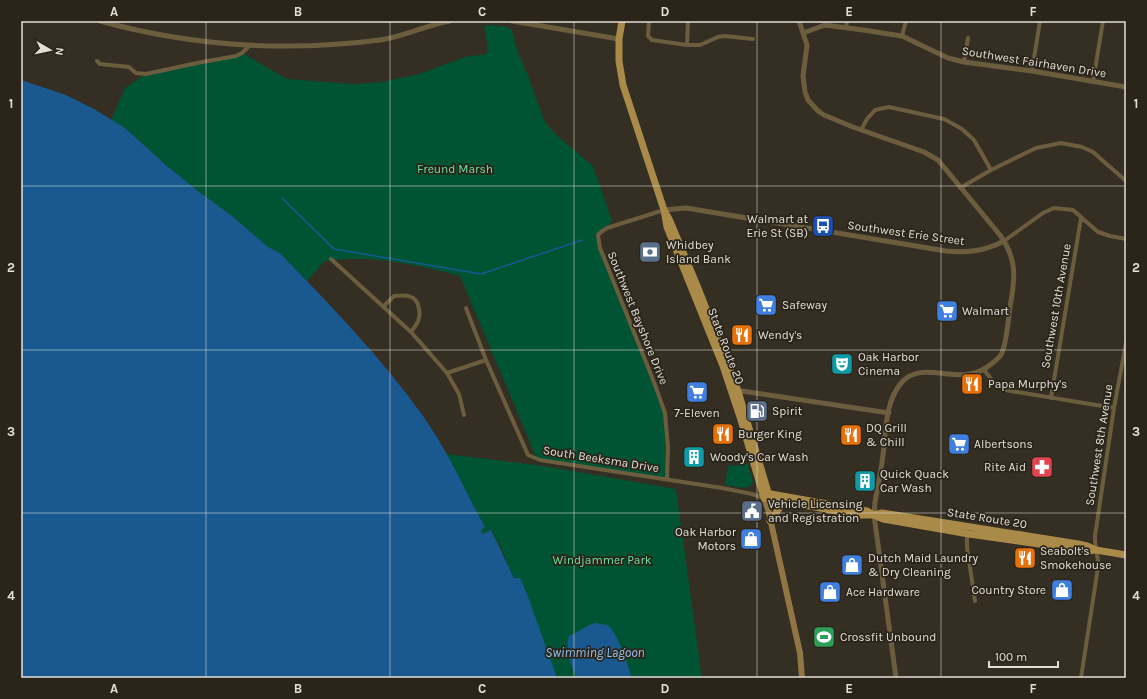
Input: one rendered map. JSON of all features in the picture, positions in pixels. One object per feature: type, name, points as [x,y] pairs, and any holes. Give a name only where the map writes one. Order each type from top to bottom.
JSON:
[{"type":"main road","name":"State Route 20","points":[[622,21],[619,39],[619,61],[622,85],[664,210],[667,227],[730,386],[766,496]]},
{"type":"main road","name":"State Route 20","points":[[664,210],[698,288],[738,391],[766,496]]},
{"type":"main road","name":"State Route 20","points":[[766,496],[788,503],[859,515],[874,515],[882,513],[1087,546],[1096,550],[1126,555]]},
{"type":"main road","name":"State Route 20","points":[[766,496],[867,511],[883,519],[969,534],[1087,551],[1096,550]]},
{"type":"main road","points":[[766,496],[770,521],[800,653],[802,678]]},
{"type":"main road","points":[[770,521],[781,506],[788,503]]},
{"type":"street","points":[[100,21],[134,30],[204,42],[249,46],[318,45],[381,40],[444,22]]},
{"type":"street","points":[[512,21],[536,23],[619,39]]},
{"type":"street","points":[[649,21],[648,33],[650,39],[652,40],[687,45],[700,44],[725,36],[752,39]]},
{"type":"street","points":[[687,45],[688,21]]},
{"type":"street","points":[[799,21],[807,49],[804,84],[808,100],[824,116],[929,154],[942,164],[960,188],[1004,240],[1012,258],[1015,276],[1004,347],[997,360],[984,370],[971,374],[957,376],[923,372],[909,377],[903,380],[895,392],[890,404],[874,515],[896,678]]},
{"type":"street","points":[[846,27],[847,21]]},
{"type":"street","points":[[902,36],[906,21]]},
{"type":"street","points":[[1032,71],[1040,21]]},
{"type":"street","points":[[1093,82],[1103,21]]},
{"type":"street","name":"Southwest Fairhaven Drive","points":[[803,33],[825,25],[902,36],[948,58],[964,62],[1032,71],[1126,87]]},
{"type":"street","points":[[964,62],[968,38]]},
{"type":"street","points":[[97,61],[103,65],[106,64],[129,67],[136,73],[150,74],[236,56],[242,53],[249,46]]},
{"type":"street","points":[[861,130],[867,119],[876,110],[889,108],[944,119],[962,129],[974,140],[990,170]]},
{"type":"street","points":[[960,188],[990,170],[1036,148],[1061,143],[1082,147],[1093,152],[1126,181]]},
{"type":"street","name":"Southwest Erie Street","points":[[664,210],[686,208],[946,251],[975,252],[988,248],[1004,240],[1043,213],[1054,208],[1073,210],[1098,232],[1126,239]]},
{"type":"street","name":"Southwest Bayshore Drive","points":[[664,210],[607,228],[598,235],[600,248],[654,382],[664,413],[668,448],[667,479]]},
{"type":"street","name":"Southwest 10th Avenue","points":[[1050,398],[1081,218]]},
{"type":"street","points":[[330,259],[384,306],[411,332],[447,373],[459,394],[464,415]]},
{"type":"street","points":[[384,306],[394,296],[406,295],[416,299],[420,314],[418,323],[411,332]]},
{"type":"street","points":[[447,373],[486,360],[466,308]]},
{"type":"street","name":"Southwest 8th Avenue","points":[[1081,678],[1097,574],[1098,561],[1095,536],[1114,408],[1126,343]]},
{"type":"street","name":"South Beeksma Drive","points":[[486,360],[528,455],[540,460],[667,479],[766,496]]},
{"type":"street","points":[[984,370],[1000,388],[1050,398],[1114,408]]},
{"type":"street","points":[[730,386],[738,391],[888,414]]},
{"type":"street","points":[[975,601],[967,538],[972,531],[981,528]]},
{"type":"green space","name":"Freund Marsh","points":[[490,25],[508,27],[512,31],[517,50],[544,120],[554,133],[593,166],[612,220],[607,228],[601,232],[598,242],[665,413],[667,429],[667,479],[537,459],[460,276],[410,264],[377,260],[343,259],[325,261],[307,281],[280,253],[268,247],[232,216],[167,166],[125,128],[111,120],[125,88],[146,74],[242,53],[287,79],[353,84],[382,82],[419,74],[465,57],[486,54],[488,49],[484,26]]},
{"type":"green space","name":"Windjammer Park","points":[[446,454],[544,466],[676,489],[702,678],[557,678],[500,546],[491,530],[482,534],[481,530],[485,527]]},
{"type":"green space","points":[[748,464],[753,482],[751,485],[741,488],[725,485],[728,466]]},
{"type":"water","points":[[21,80],[66,95],[94,109],[125,128],[167,166],[198,191],[232,216],[268,247],[280,253],[318,292],[372,352],[407,394],[432,429],[485,527],[481,530],[482,534],[491,530],[514,578],[520,578],[557,678],[21,678]]},
{"type":"water","name":"Swimming Lagoon","points":[[596,623],[609,626],[616,636],[632,678],[577,678],[572,668],[568,653],[569,636],[589,625]]},
{"type":"waterway","points":[[282,198],[334,249],[481,274],[582,240]]},
{"type":"place","name":"Walmart at Erie St (SB)","points":[[823,226]]},
{"type":"place","name":"Whidbey Island Bank","points":[[650,252]]},
{"type":"place","name":"Safeway","points":[[766,305]]},
{"type":"place","name":"Walmart","points":[[947,311]]},
{"type":"place","name":"Wendy's","points":[[742,335]]},
{"type":"place","name":"Oak Harbor Cinema","points":[[842,364]]},
{"type":"place","name":"Papa Murphy's","points":[[972,384]]},
{"type":"place","name":"7-Eleven","points":[[697,392]]},
{"type":"place","name":"Spirit","points":[[757,411]]},
{"type":"place","name":"Burger King","points":[[723,434]]},
{"type":"place","name":"DQ Grill & Chill","points":[[851,435]]},
{"type":"place","name":"Albertsons","points":[[959,444]]},
{"type":"place","name":"Woody's Car Wash","points":[[694,457]]},
{"type":"place","name":"Rite Aid","points":[[1042,467]]},
{"type":"place","name":"Quick Quack Car Wash","points":[[865,481]]},
{"type":"place","name":"Vehicle Licensing and Registration","points":[[752,511]]},
{"type":"place","name":"Oak Harbor Motors","points":[[751,539]]},
{"type":"place","name":"Seabolt's Smokehouse","points":[[1025,558]]},
{"type":"place","name":"Dutch Maid Laundry & Dry Cleaning","points":[[852,565]]},
{"type":"place","name":"Country Store","points":[[1062,590]]},
{"type":"place","name":"Ace Hardware","points":[[830,592]]},
{"type":"place","name":"Crossfit Unbound","points":[[824,637]]}]
